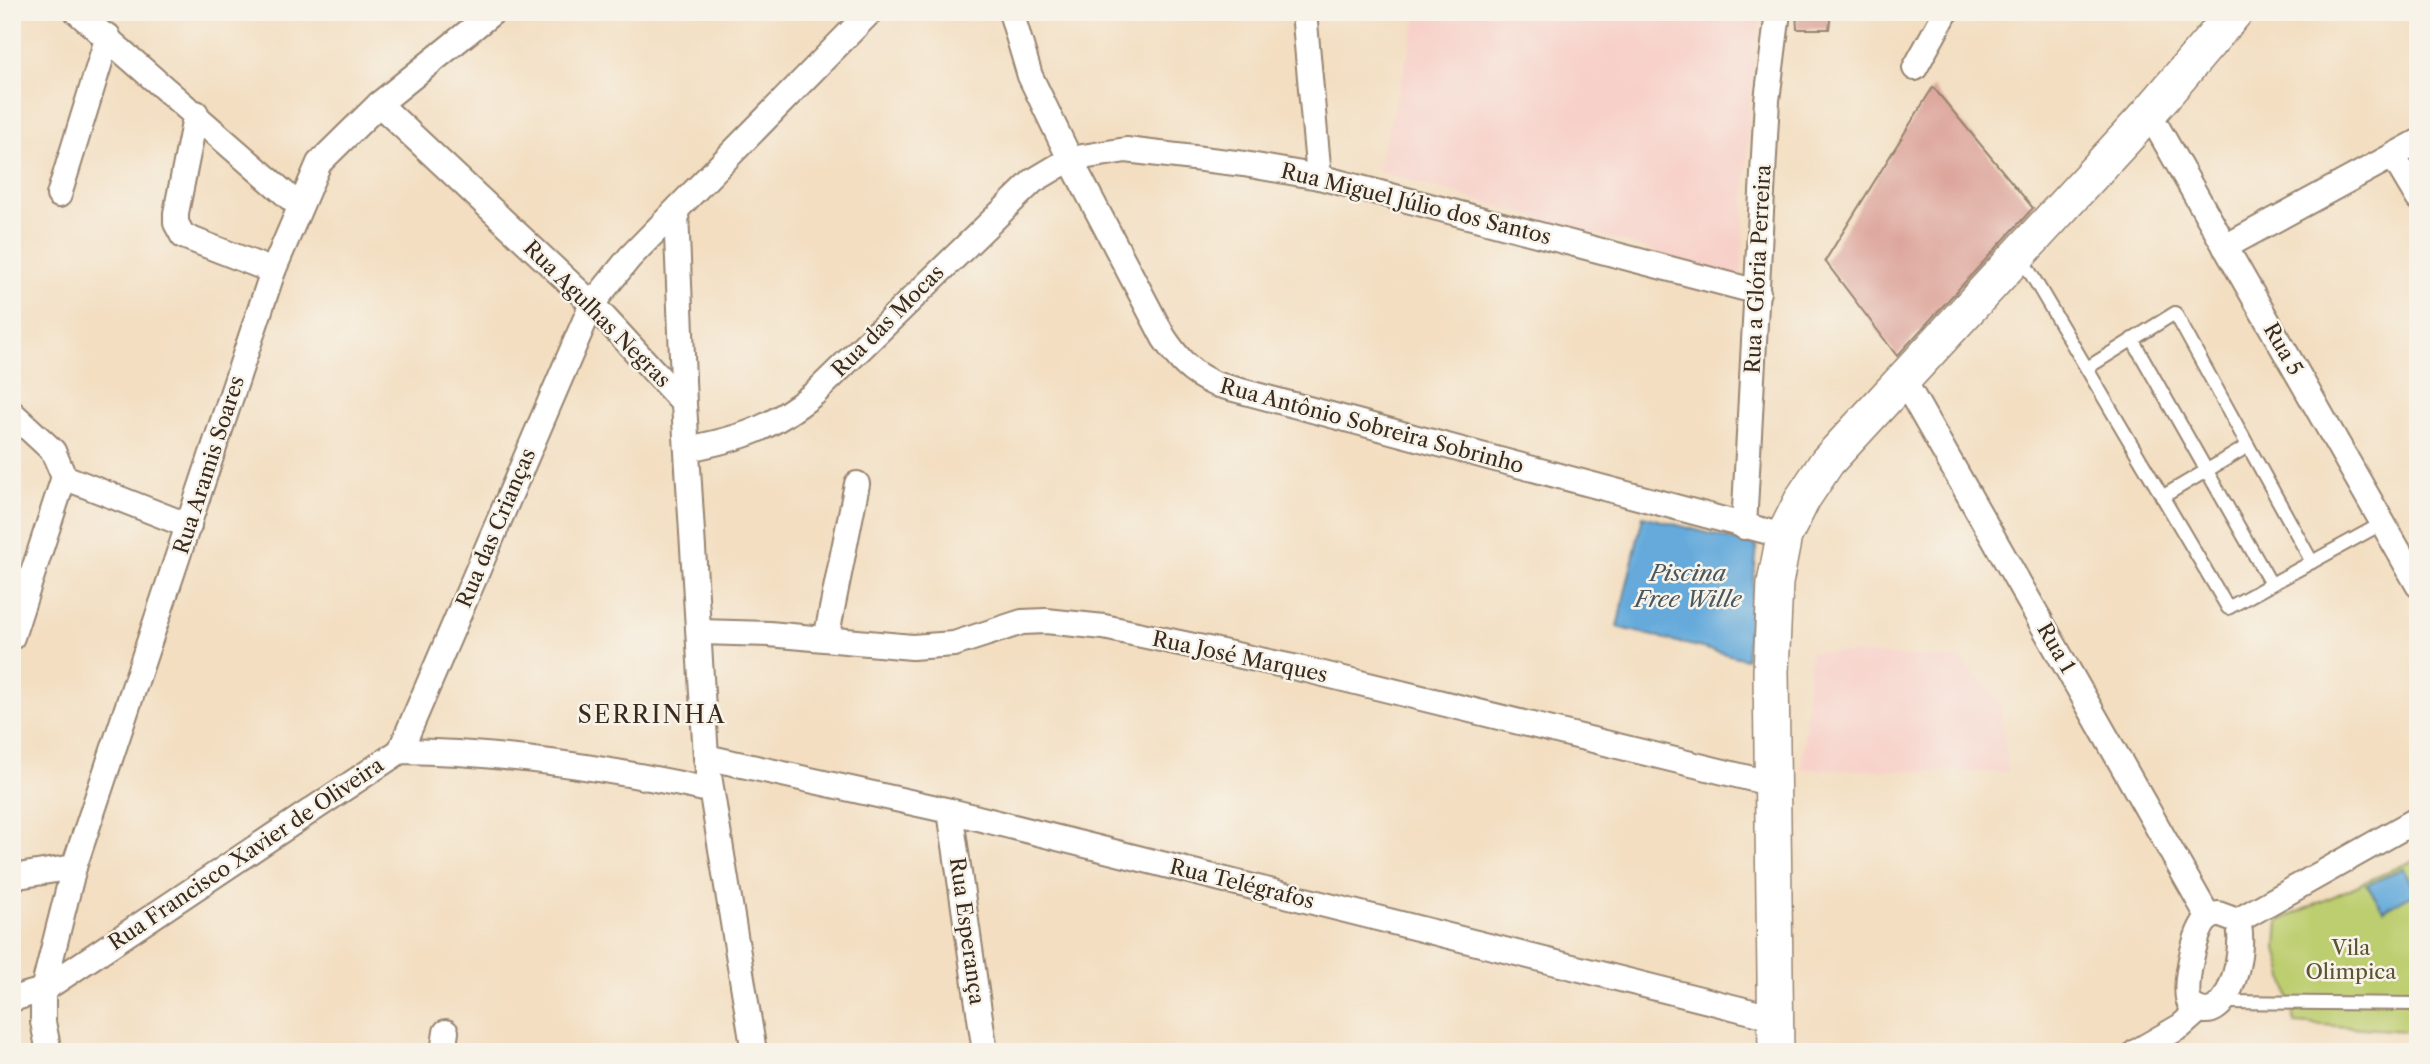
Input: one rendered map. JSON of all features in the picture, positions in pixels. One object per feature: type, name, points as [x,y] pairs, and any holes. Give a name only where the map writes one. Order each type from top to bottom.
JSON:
[{"type":"main road","points":[[1776,1035],[1771,671],[1775,583],[1784,536],[1802,498],[1827,462],[2149,113],[2235,12]]},
{"type":"street","points":[[77,12],[299,205]]},
{"type":"street","name":"Rua Aramis Soares","points":[[49,1052],[43,990],[74,867],[273,271],[299,205],[319,163],[379,104],[493,12]]},
{"type":"street","points":[[684,404],[676,212],[870,12]]},
{"type":"street","name":"Rua Antônio Sobreira Sobrinho","points":[[1011,12],[1030,76],[1070,159],[1164,338],[1180,363],[1196,376],[1215,384],[1784,536]]},
{"type":"street","points":[[1304,12],[1319,177]]},
{"type":"street","name":"Rua a Glória Perreira","points":[[1744,527],[1767,100],[1778,12]]},
{"type":"street","points":[[1915,68],[1946,12]]},
{"type":"street","points":[[59,195],[108,37]]},
{"type":"street","name":"Rua Agulhas Negras","points":[[379,104],[592,304],[684,404],[709,790],[754,1052]]},
{"type":"street","points":[[196,113],[176,213],[179,230],[190,240],[273,271]]},
{"type":"street","name":"Rua 5","points":[[2149,113],[2418,585]]},
{"type":"street","points":[[2225,247],[2418,142]]},
{"type":"street","name":"Rua Miguel Júlio dos Santos","points":[[1070,159],[1126,150],[1167,153],[1319,177],[1758,292]]},
{"type":"street","points":[[2393,156],[2418,198]]},
{"type":"street","name":"Rua das Mocas","points":[[687,449],[741,438],[789,414],[815,393],[1001,210],[1033,181],[1070,159]]},
{"type":"street","name":"Rua das Crianças","points":[[400,751],[592,304],[630,257],[676,212]]},
{"type":"street","name":"Rua 1","points":[[1903,379],[2209,918]]},
{"type":"street","points":[[12,413],[53,451],[64,477],[12,637]]},
{"type":"street","points":[[64,477],[189,526]]},
{"type":"street","points":[[826,639],[857,484]]},
{"type":"street","name":"Rua José Marques","points":[[700,632],[935,646],[1022,622],[1046,621],[1104,627],[1307,670],[1773,784]]},
{"type":"street","name":"Rua Francisco Xavier de Oliveira","points":[[12,999],[43,990],[400,751],[469,752],[547,761],[639,775],[709,790]]},
{"type":"street","name":"Rua Telégrafos","points":[[706,757],[950,811],[1776,1035]]},
{"type":"street","name":"Rua Esperança","points":[[950,811],[985,1052]]},
{"type":"street","points":[[2237,921],[2418,819]]},
{"type":"street","points":[[12,877],[74,867]]},
{"type":"street","points":[[2221,914],[2237,921],[2242,937],[2225,1002],[2213,1011],[2199,1010],[2188,1001],[2186,987],[2200,929],[2209,918],[2221,914]]},
{"type":"street","points":[[2136,1052],[2181,1026],[2199,1010]]},
{"type":"lane","points":[[2018,254],[2228,608],[2383,523]]},
{"type":"lane","points":[[2087,368],[2175,313],[2312,562]]},
{"type":"lane","points":[[2132,339],[2271,584]]},
{"type":"lane","points":[[2162,496],[2248,446]]},
{"type":"lane","points":[[2225,1002],[2418,1004]]},
{"type":"shaded area","points":[[1419,12],[1762,12],[1750,98],[1741,277],[1377,171]]},
{"type":"shaded area","points":[[1810,651],[1961,659],[2000,701],[2008,772],[1802,769]]},
{"type":"green space","name":"Vila Olimpica","points":[[2418,858],[2418,1032],[2295,1023],[2277,948],[2279,921]]},
{"type":"water","name":"Piscina Free Wille","points":[[1643,516],[1757,546],[1746,659],[1617,627]]},
{"type":"water","points":[[2404,868],[2415,893],[2384,910],[2367,885]]},
{"type":"building","points":[[1796,12],[1831,12],[1829,29],[1797,29]]},
{"type":"building","points":[[1933,87],[2033,208],[1897,356],[1825,261]]},
{"type":"district","name":"SERRINHA","points":[[652,715]]}]
